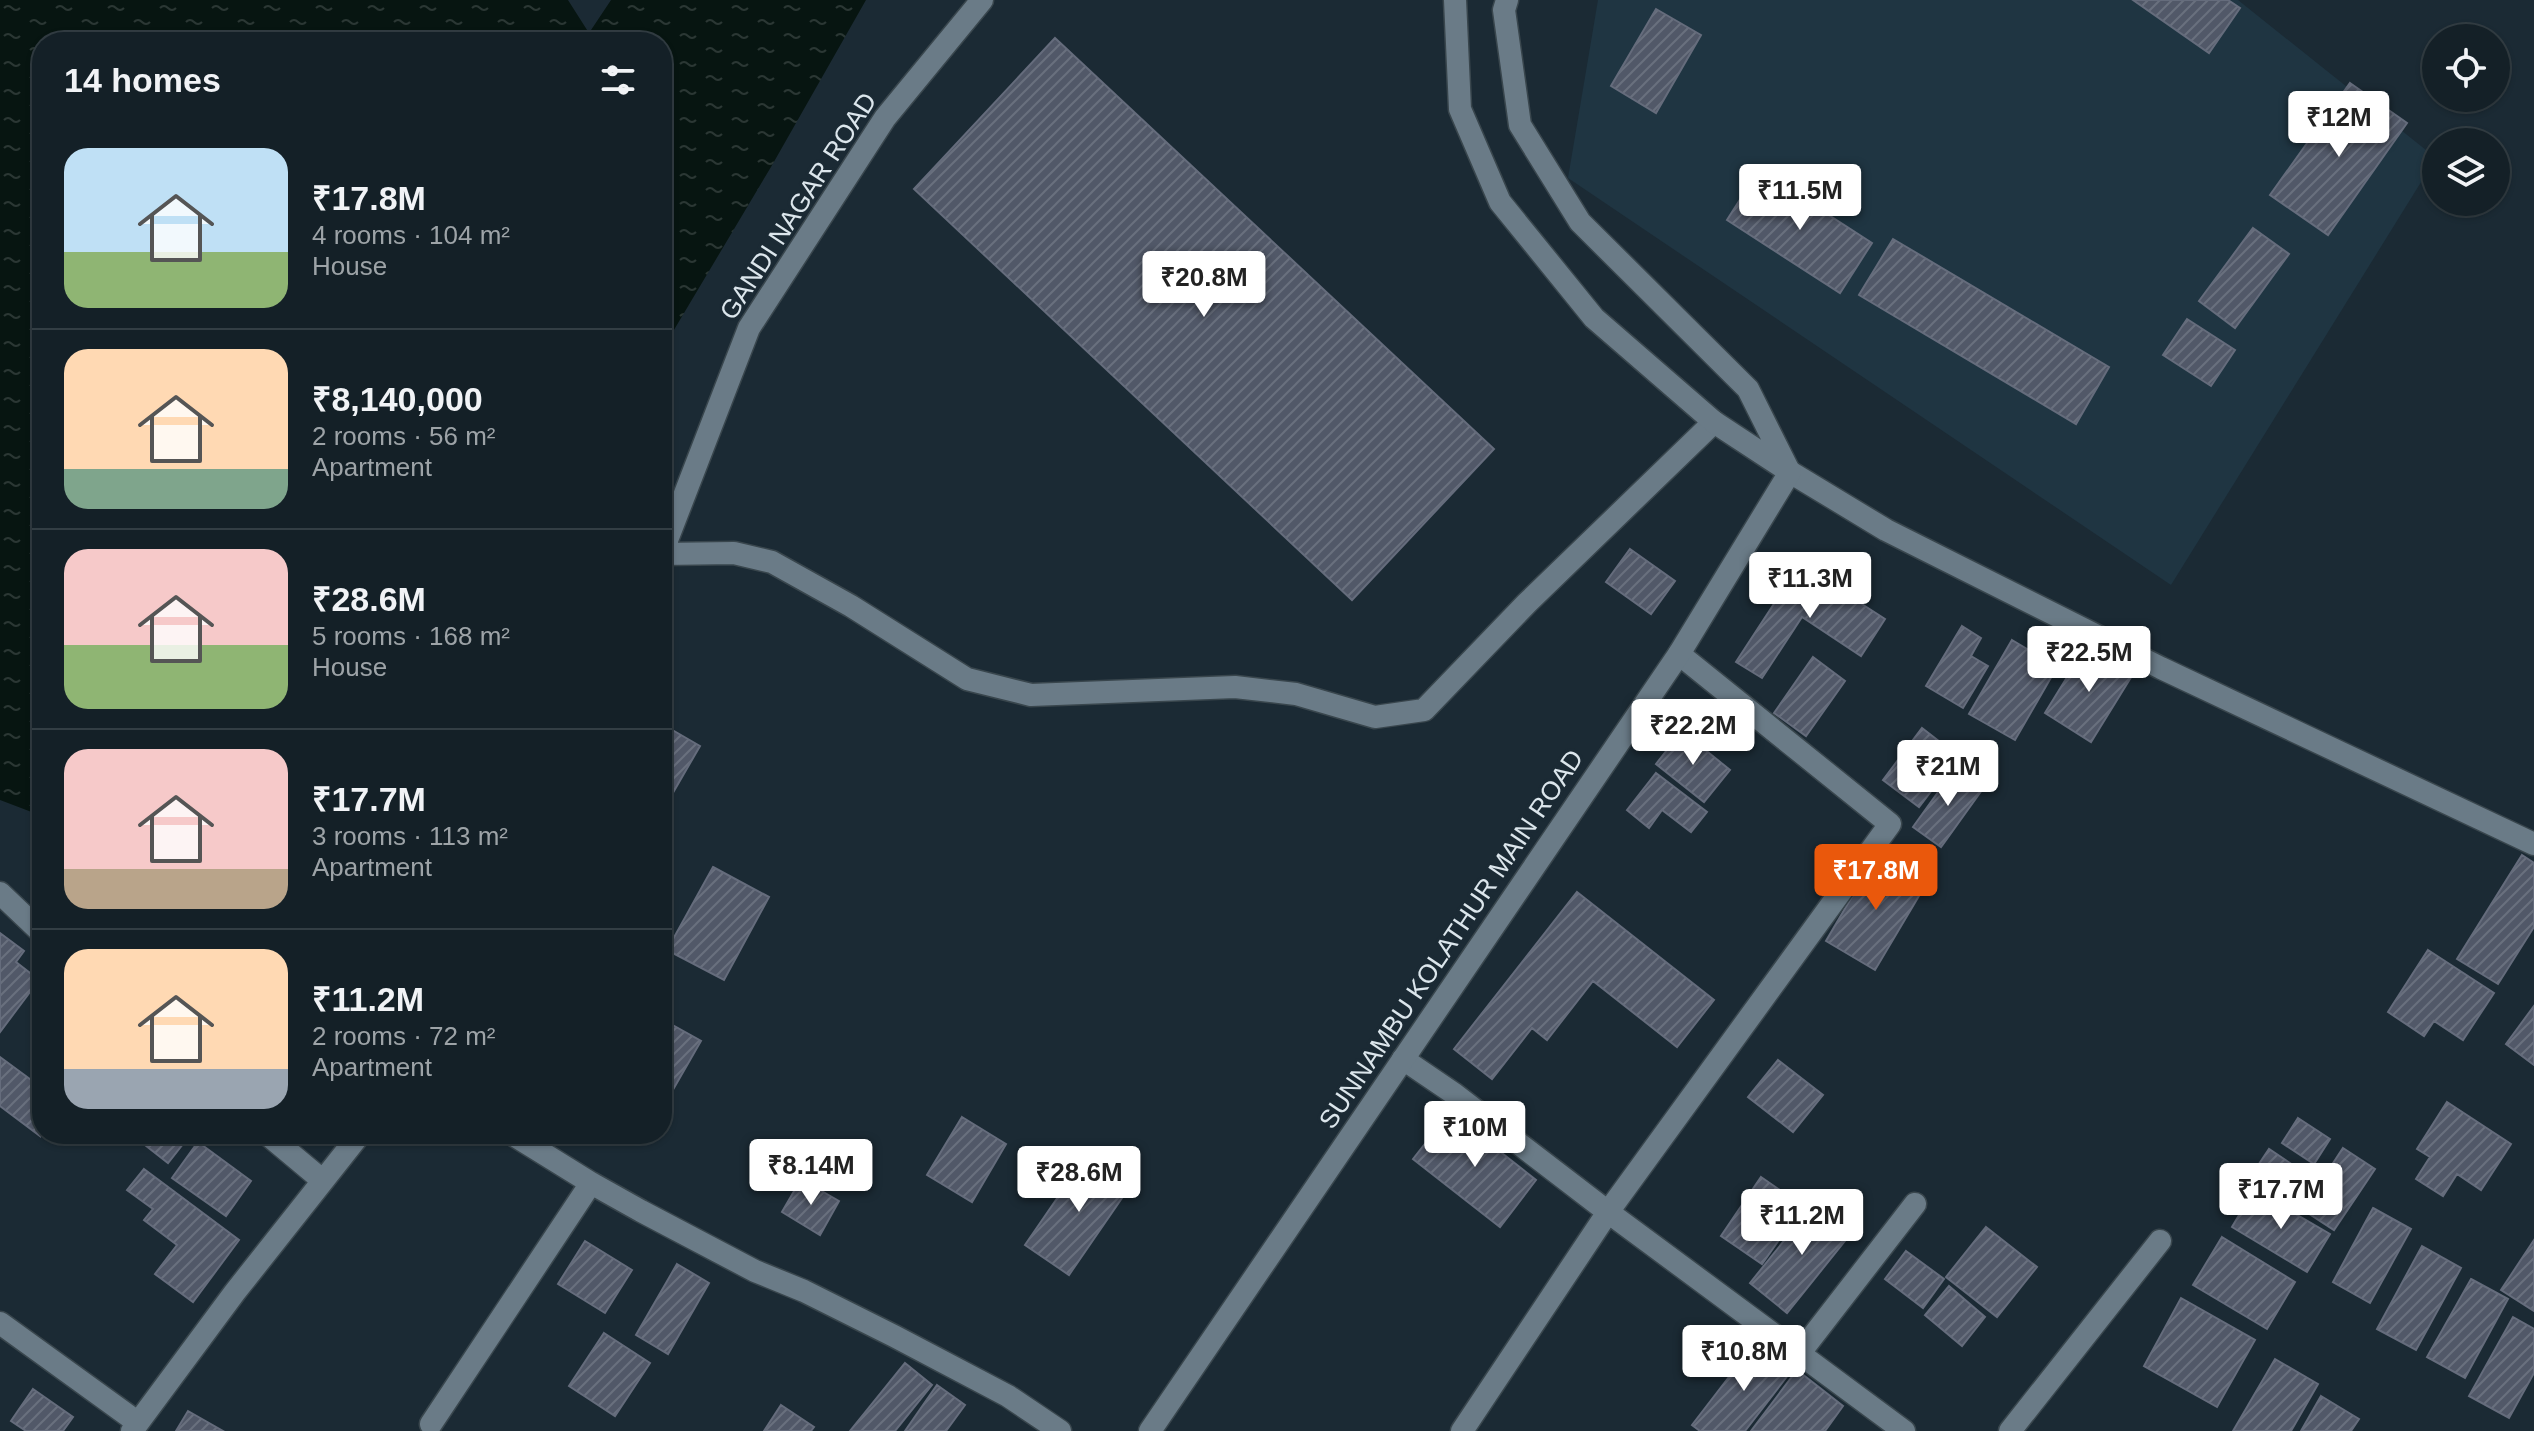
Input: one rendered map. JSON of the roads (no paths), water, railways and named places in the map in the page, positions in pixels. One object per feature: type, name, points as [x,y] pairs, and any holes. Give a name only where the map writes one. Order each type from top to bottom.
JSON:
[{"type":"street","name":"GANDI NAGAR ROAD","points":[[672,527],[749,328],[885,118],[982,0]]},
{"type":"street","points":[[1455,0],[1460,109],[1500,202],[1594,318],[1714,422],[1886,530],[2133,654],[2534,844]]},
{"type":"street","points":[[1507,0],[1504,10],[1520,125],[1580,222],[1748,389],[1790,472]]},
{"type":"street","points":[[672,553],[734,553],[772,562],[851,606],[967,679],[1031,695],[1235,687],[1296,694],[1375,717],[1424,710],[1527,603],[1714,422]]},
{"type":"street","name":"SUNNAMBU KOLATHUR MAIN ROAD","points":[[1150,1431],[1679,654],[1790,472]]},
{"type":"street","points":[[1462,1431],[1608,1212],[1890,824],[1679,654]]},
{"type":"street","points":[[0,893],[32,923]]},
{"type":"street","points":[[1403,1059],[1453,1093],[1904,1431]]},
{"type":"street","points":[[279,1144],[322,1180]]},
{"type":"street","points":[[0,1323],[134,1426],[352,1144]]},
{"type":"street","points":[[528,1144],[591,1183],[755,1271],[804,1291],[1008,1396],[1060,1431]]},
{"type":"street","points":[[431,1424],[591,1183]]},
{"type":"street","points":[[1799,1354],[1915,1204]]},
{"type":"street","points":[[2010,1431],[2160,1241]]},
{"type":"water","points":[[0,0],[568,0],[588,32],[32,32],[32,812],[0,800]]},
{"type":"water","points":[[611,0],[866,0],[672,333],[672,32],[590,32]]}]
